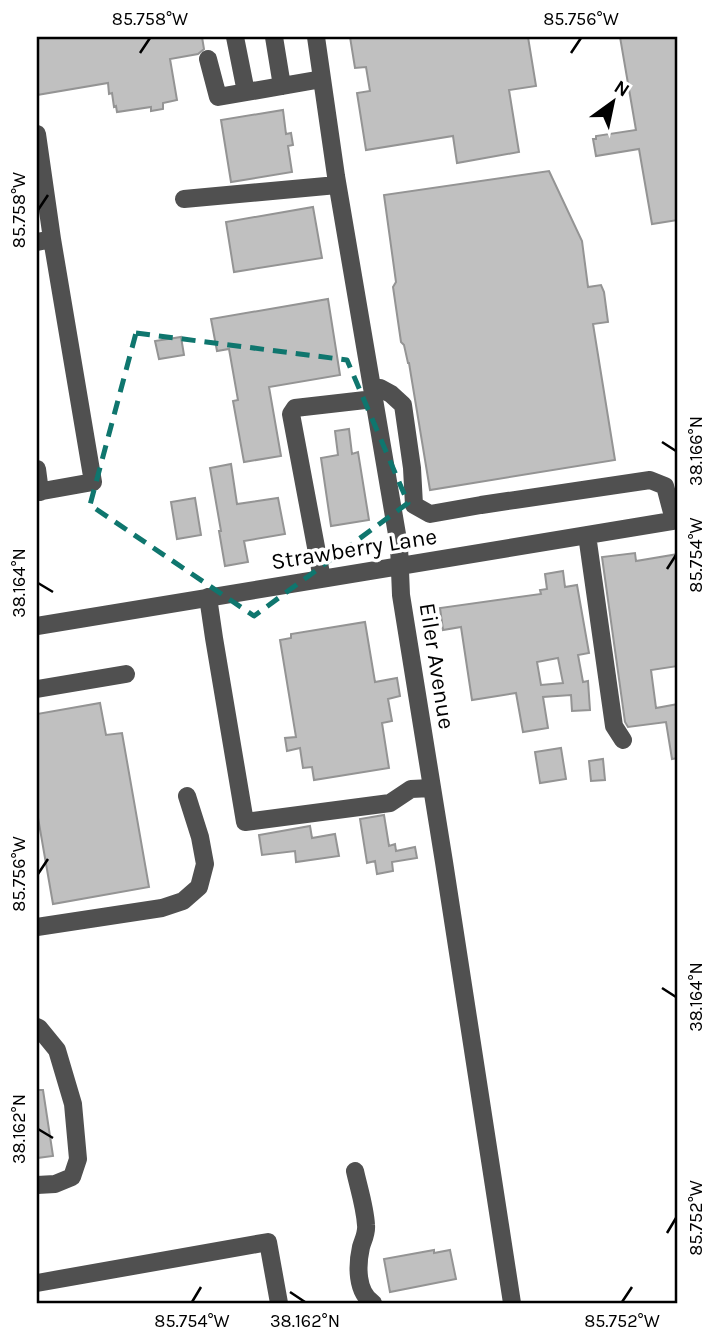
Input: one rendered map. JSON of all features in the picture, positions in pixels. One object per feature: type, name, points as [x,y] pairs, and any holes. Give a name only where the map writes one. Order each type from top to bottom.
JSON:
[{"type":"street","points":[[235,37],[246,92]]},
{"type":"street","points":[[274,37],[282,86]]},
{"type":"street","name":"Eiler Avenue","points":[[316,37],[337,186],[398,545],[401,594],[512,1303]]},
{"type":"street","points":[[208,59],[218,97],[322,79]]},
{"type":"street","points":[[37,134],[45,240],[93,482],[38,492],[37,469]]},
{"type":"street","points":[[184,199],[337,186]]},
{"type":"street","points":[[322,579],[291,414],[295,408],[373,393],[380,388],[403,405],[414,505],[429,514],[650,480],[665,485],[676,520]]},
{"type":"street","name":"Strawberry Lane","points":[[37,626],[676,520]]},
{"type":"street","points":[[587,535],[614,726],[623,740]]},
{"type":"street","points":[[208,597],[244,822],[390,803],[411,789],[432,788]]},
{"type":"street","points":[[37,688],[126,674]]},
{"type":"street","points":[[37,928],[162,908],[184,901],[199,887],[205,864],[187,796]]},
{"type":"street","points":[[37,1027],[57,1050],[73,1104],[78,1159],[72,1177],[55,1184],[37,1185]]},
{"type":"street","points":[[355,1171],[367,1228],[358,1269],[361,1286],[368,1300],[373,1303]]},
{"type":"street","points":[[37,1283],[268,1242],[279,1303]]},
{"type":"highlighted area","points":[[136,333],[347,360],[408,503],[254,616],[90,505]]},
{"type":"building","points":[[37,37],[202,37],[204,49],[198,54],[170,59],[177,100],[163,103],[163,109],[151,111],[151,107],[117,112],[112,93],[109,94],[108,83],[37,95]]},
{"type":"building","points":[[350,37],[528,37],[536,86],[509,90],[519,152],[457,163],[453,136],[366,150],[357,93],[370,91],[366,67],[355,68]]},
{"type":"building","points":[[620,37],[678,37],[678,220],[652,224],[639,149],[596,156],[593,139],[596,139],[596,136],[636,130]]},
{"type":"building","points":[[283,110],[286,134],[291,133],[293,145],[288,146],[292,172],[231,182],[221,120]]},
{"type":"building","points":[[549,171],[582,241],[588,287],[601,285],[604,292],[608,322],[593,324],[615,460],[430,490],[409,363],[401,342],[384,195]]},
{"type":"building","points":[[313,207],[322,258],[234,272],[226,222]]},
{"type":"building","points":[[328,299],[340,375],[269,387],[281,456],[244,462],[233,401],[238,400],[229,349],[217,351],[211,319]]},
{"type":"building","points":[[181,337],[184,355],[159,359],[155,341]]},
{"type":"building","points":[[349,429],[352,454],[358,452],[369,520],[331,526],[321,458],[338,455],[335,431]]},
{"type":"building","points":[[231,464],[237,504],[278,498],[285,534],[244,541],[248,562],[225,566],[210,468]]},
{"type":"building","points":[[195,498],[201,535],[177,539],[171,502]]},
{"type":"building","points":[[635,553],[636,561],[678,554],[678,666],[651,670],[656,708],[678,704],[678,758],[672,759],[666,722],[628,727],[625,722],[602,557]]},
{"type":"building","points":[[563,571],[565,587],[577,585],[589,653],[578,655],[583,682],[588,681],[590,710],[572,711],[571,695],[543,697],[548,728],[523,732],[516,693],[472,700],[461,627],[443,630],[440,608],[541,594],[540,590],[547,589],[545,574]],"holes":[[[558,658],[563,683],[541,685],[537,662]]]},
{"type":"building","points":[[365,622],[375,682],[397,678],[400,696],[388,699],[392,721],[382,723],[389,768],[314,780],[312,767],[303,768],[300,748],[287,751],[285,738],[296,737],[280,640],[291,638],[291,634]]},
{"type":"building","points":[[100,703],[106,735],[122,733],[149,887],[53,904],[37,812],[37,714]]},
{"type":"building","points":[[561,748],[566,779],[540,783],[535,752]]},
{"type":"building","points":[[603,759],[605,780],[591,781],[589,761]]},
{"type":"building","points":[[384,815],[389,846],[395,844],[396,851],[415,847],[417,858],[392,862],[393,871],[377,874],[375,861],[367,863],[360,819]]},
{"type":"building","points":[[310,826],[312,838],[335,834],[339,856],[296,862],[295,851],[262,855],[259,835]]},
{"type":"building","points":[[37,1090],[43,1090],[53,1156],[37,1158]]},
{"type":"building","points":[[434,1250],[434,1253],[450,1250],[456,1279],[390,1292],[384,1259]]}]
